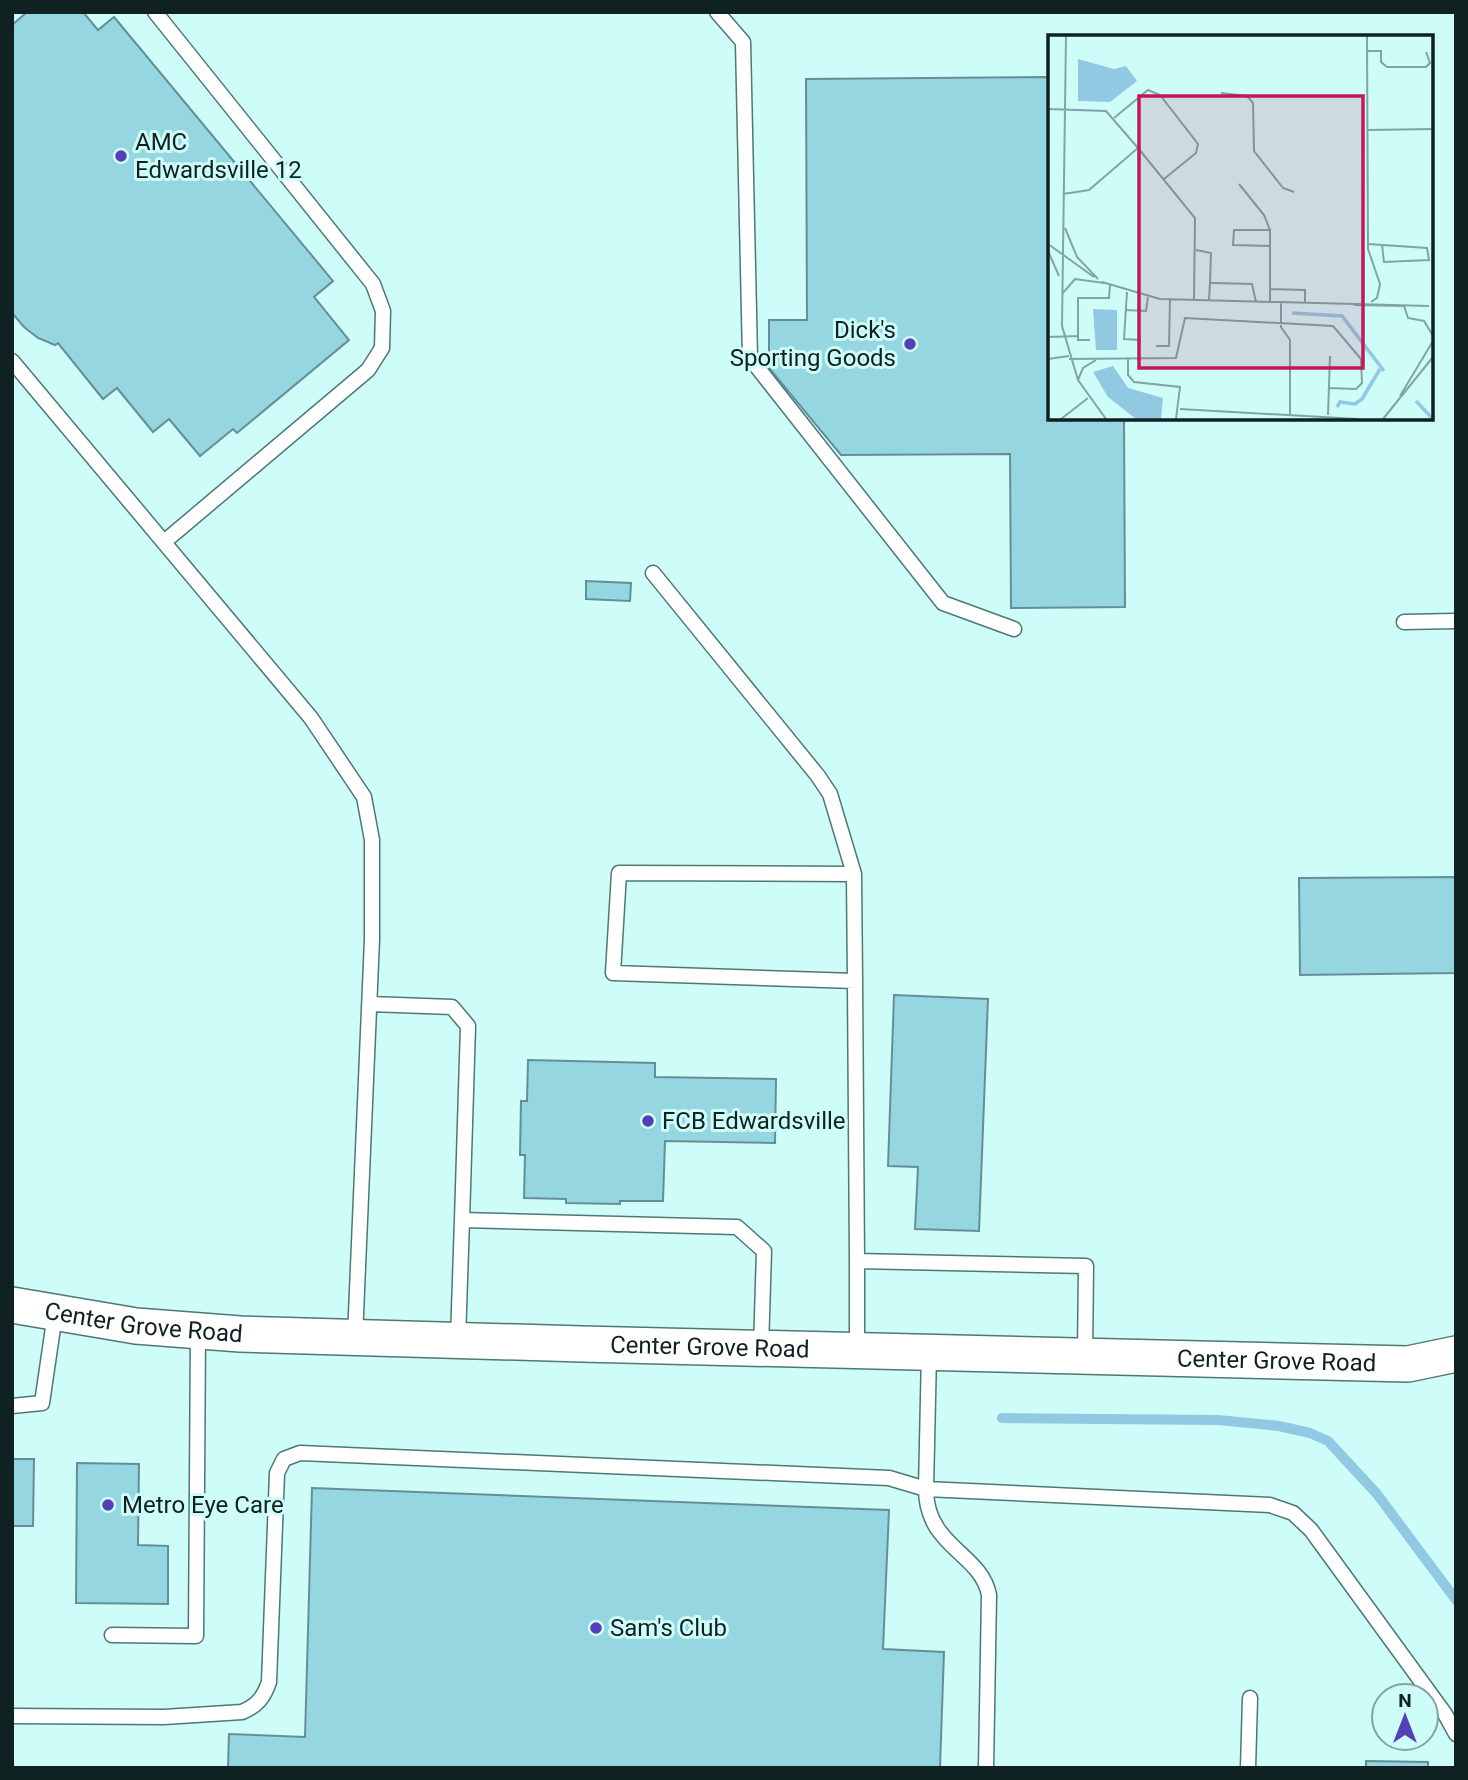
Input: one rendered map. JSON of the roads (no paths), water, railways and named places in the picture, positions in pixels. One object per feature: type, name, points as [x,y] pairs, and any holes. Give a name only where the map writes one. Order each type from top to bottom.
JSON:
[{"type":"street","name":"Center Grove Road","points":[[12,1305],[136,1326],[355,1337],[1408,1364],[1456,1354]]},
{"type":"street","name":"Center Grove Road","points":[[1408,1364],[1441,1378],[1456,1380]]},
{"type":"lane","points":[[155,12],[373,284],[383,311],[382,348],[368,370],[164,542]]},
{"type":"lane","points":[[717,12],[744,42],[750,358],[943,603],[1014,629]]},
{"type":"lane","points":[[12,361],[311,719],[364,797],[372,839],[370,1004],[355,1337]]},
{"type":"lane","points":[[653,573],[818,776],[830,794],[854,874],[857,1351]]},
{"type":"lane","points":[[1404,622],[1456,621]]},
{"type":"lane","points":[[854,874],[618,873],[613,973],[855,981]]},
{"type":"lane","points":[[370,1004],[452,1007],[468,1026],[458,1340]]},
{"type":"lane","points":[[462,1220],[737,1227],[764,1251],[761,1348]]},
{"type":"lane","points":[[857,1261],[1086,1266],[1085,1357]]},
{"type":"lane","points":[[12,1406],[42,1403],[55,1314]]},
{"type":"lane","points":[[111,1635],[196,1636],[198,1331]]},
{"type":"lane","points":[[929,1353],[926,1489],[932,1522],[987,1587],[986,1768]]},
{"type":"lane","points":[[12,1716],[164,1717],[242,1712],[252,1708],[265,1693],[269,1682],[277,1473],[284,1459],[292,1454],[889,1478],[926,1489],[1270,1505],[1293,1513],[1311,1530],[1445,1714],[1456,1734]]},
{"type":"lane","points":[[1248,1768],[1250,1698]]},
{"type":"waterway","points":[[1002,1418],[1218,1420],[1279,1426],[1310,1433],[1328,1441],[1377,1494],[1456,1600]]},
{"type":"place","name":"AMC Edwardsville 12","points":[[121,156]]},
{"type":"place","name":"Dick's Sporting Goods","points":[[910,344]]},
{"type":"place","name":"FCB Edwardsville","points":[[648,1121]]},
{"type":"place","name":"Metro Eye Care","points":[[108,1505]]},
{"type":"place","name":"Sam's Club","points":[[596,1628]]}]
